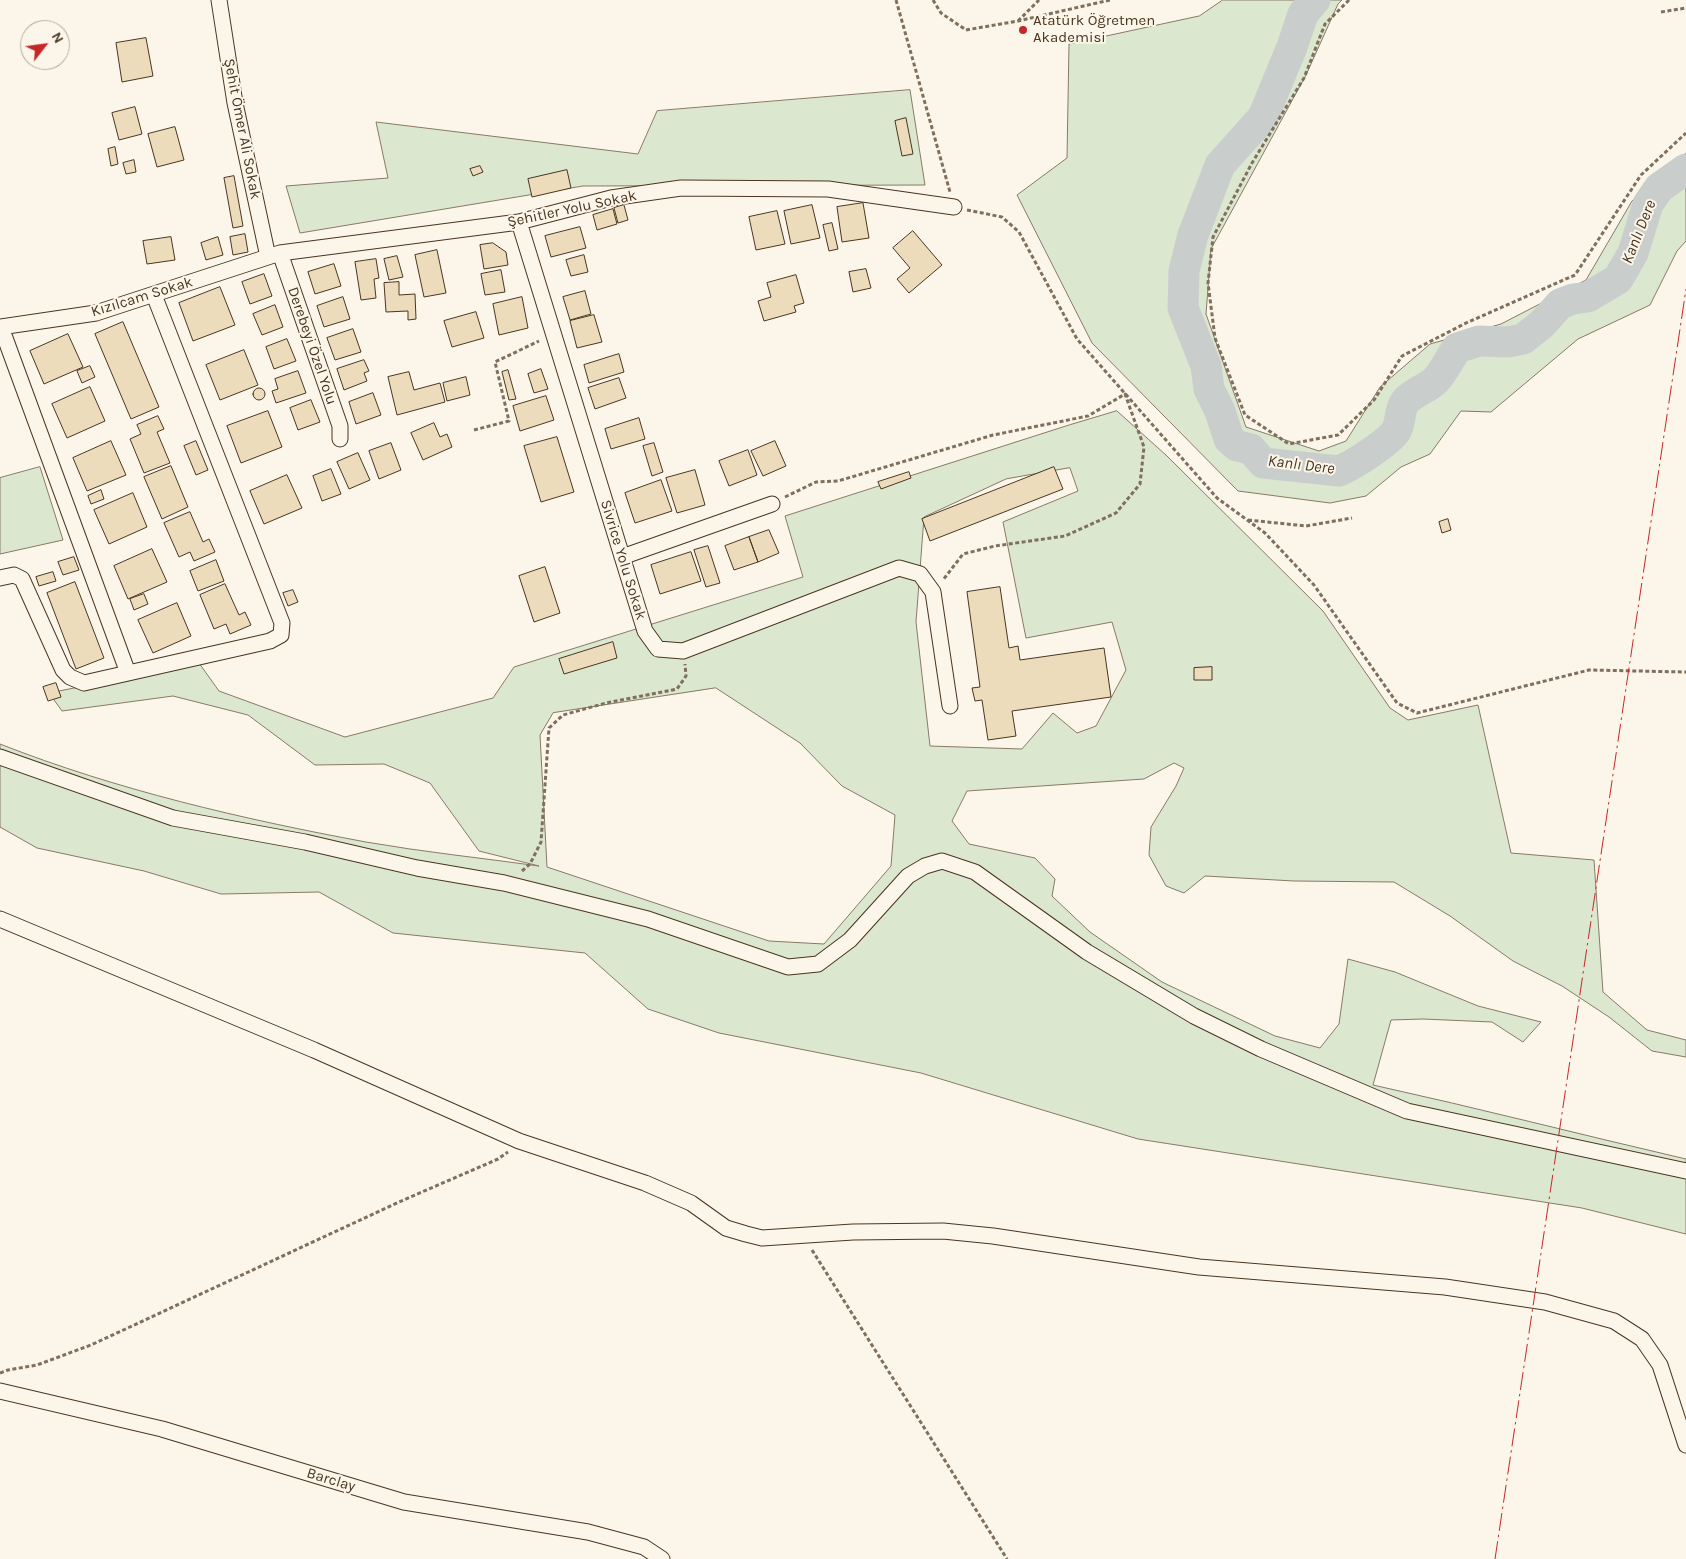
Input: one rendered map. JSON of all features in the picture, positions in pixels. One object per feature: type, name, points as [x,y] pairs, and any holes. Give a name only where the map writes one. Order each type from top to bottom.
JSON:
[{"type":"street","name":"Şehit Ömer Ali Sokak","points":[[219,0],[235,103],[274,255]]},
{"type":"street","name":"Şehitler Yolu Sokak","points":[[274,255],[519,222],[611,198],[681,188],[828,189],[954,207]]},
{"type":"street","name":"Sivrice Yolu Sokak","points":[[519,222],[645,631],[658,649],[683,651],[899,568],[920,574],[934,592]]},
{"type":"street","name":"Kızılcam Sokak","points":[[1,327],[96,313],[274,255]]},
{"type":"street","name":"Derebeyi Özel Yolu","points":[[274,255],[340,426],[340,439]]},
{"type":"street","points":[[0,578],[14,575],[22,579],[63,670],[84,683],[270,641],[281,635],[282,623],[154,295]]},
{"type":"street","points":[[1,327],[128,673]]},
{"type":"street","points":[[622,557],[772,504]]},
{"type":"street","points":[[934,592],[950,706]]},
{"type":"street","points":[[0,757],[173,818],[305,842],[417,868],[504,883],[648,919],[788,967],[818,964],[850,940],[908,876],[925,866],[942,861],[975,872],[1087,952],[1194,1016],[1261,1049],[1407,1111],[1686,1171]]},
{"type":"street","points":[[0,919],[314,1050],[519,1141],[645,1183],[691,1203],[726,1228],[762,1238],[853,1232],[943,1231],[993,1236],[1200,1267],[1446,1288],[1545,1302],[1614,1321],[1642,1339],[1660,1365],[1686,1445]]},
{"type":"street","name":"Barclay","points":[[0,1391],[162,1429],[404,1502],[588,1532],[644,1547],[662,1559]]},
{"type":"path","points":[[896,0],[954,207],[1002,217],[1019,232],[1077,339],[1217,498],[1265,533],[1314,585],[1397,703],[1417,713],[1589,670],[1686,672]]},
{"type":"path","points":[[933,0],[941,13],[966,30],[1018,21],[1110,0]]},
{"type":"path","points":[[1018,21],[1039,0]]},
{"type":"path","points":[[1349,0],[1324,24],[1304,78],[1252,163],[1213,237],[1208,283],[1215,338],[1245,415],[1290,444],[1338,435],[1374,400],[1402,356],[1466,323],[1575,275],[1641,175],[1686,134]]},
{"type":"path","points":[[1661,12],[1686,8]]},
{"type":"path","points":[[474,430],[510,421],[495,362],[553,334]]},
{"type":"path","points":[[772,504],[816,482],[838,481],[993,435],[1088,416],[1125,394]]},
{"type":"path","points":[[934,592],[963,554],[994,546],[1065,536],[1116,513],[1140,484],[1144,447],[1125,394]]},
{"type":"path","points":[[1246,519],[1306,526],[1352,518]]},
{"type":"path","points":[[504,883],[530,864],[541,842],[549,728],[563,715],[606,703],[677,689],[686,676],[683,651]]},
{"type":"path","points":[[0,1373],[37,1365],[91,1345],[398,1202],[498,1159],[519,1141]]},
{"type":"path","points":[[804,1236],[1008,1559]]},
{"type":"green space","points":[[1223,0],[1342,0],[1338,4],[1306,75],[1211,249],[1206,314],[1246,427],[1319,451],[1346,441],[1380,387],[1430,344],[1501,324],[1586,280],[1632,201],[1686,153],[1686,241],[1677,251],[1650,305],[1578,339],[1491,412],[1461,411],[1430,454],[1401,467],[1366,496],[1330,503],[1238,491],[1092,343],[1017,195],[1067,158],[1069,44],[1199,16]]},
{"type":"green space","points":[[910,90],[925,185],[583,186],[300,233],[286,186],[388,178],[376,122],[638,154],[657,111]]},
{"type":"green space","points":[[1117,411],[1167,456],[1323,611],[1390,708],[1408,720],[1478,705],[1511,853],[1594,860],[1603,992],[1647,1030],[1686,1040],[1686,1057],[1652,1051],[1609,1017],[1562,986],[1513,961],[1450,916],[1394,882],[1294,881],[1205,876],[1184,893],[1166,886],[1149,855],[1151,827],[1176,786],[1184,768],[1174,763],[1144,779],[967,791],[952,821],[969,844],[1035,858],[1055,879],[1052,896],[1090,932],[1162,982],[1275,1036],[1320,1048],[1339,1024],[1348,959],[1395,972],[1478,1006],[1541,1022],[1523,1042],[1492,1022],[1423,1019],[1391,1020],[1373,1085],[1686,1159],[1686,1234],[1582,1208],[1138,1139],[921,1073],[719,1033],[648,1009],[585,953],[393,933],[319,892],[221,894],[144,871],[37,848],[0,827],[0,744],[135,789],[227,813],[366,842],[539,866],[479,851],[430,783],[384,764],[315,765],[248,715],[173,696],[62,711],[49,693],[199,663],[219,691],[345,737],[493,698],[514,667],[803,577],[785,516]],"holes":[[[1070,468],[1078,491],[1003,522],[1026,638],[1112,622],[1126,670],[1096,726],[1077,733],[1053,713],[1022,749],[930,746],[916,622],[924,517],[1006,479]],[[716,688],[800,743],[842,786],[895,815],[891,866],[824,944],[769,941],[547,867],[540,735],[553,713]]]},
{"type":"green space","points":[[40,467],[63,540],[0,554],[0,478]]},
{"type":"building","points":[[146,38],[153,76],[122,82],[116,43]]},
{"type":"building","points":[[135,107],[142,134],[119,140],[112,113]]},
{"type":"building","points":[[906,118],[913,154],[902,156],[895,121]]},
{"type":"building","points":[[175,127],[184,160],[157,167],[148,134]]},
{"type":"building","points":[[115,147],[118,164],[111,166],[108,149]]},
{"type":"building","points":[[134,160],[136,172],[126,174],[123,163]]},
{"type":"building","points":[[480,166],[483,172],[473,176],[470,169]]},
{"type":"building","points":[[567,170],[571,188],[532,197],[528,179]]},
{"type":"building","points":[[234,176],[243,226],[233,228],[224,178]]},
{"type":"building","points":[[863,203],[869,238],[842,242],[837,207]]},
{"type":"building","points":[[624,205],[628,220],[618,223],[614,208]]},
{"type":"building","points":[[812,205],[820,238],[791,244],[784,211]]},
{"type":"building","points":[[613,209],[617,224],[597,230],[593,215]]},
{"type":"building","points":[[777,211],[785,244],[756,250],[749,217]]},
{"type":"building","points":[[832,223],[838,249],[829,251],[823,225]]},
{"type":"building","points":[[580,227],[586,248],[551,257],[545,236]]},
{"type":"building","points":[[913,231],[942,265],[909,293],[897,279],[910,268],[893,248]]},
{"type":"building","points":[[245,234],[248,252],[233,255],[230,237]]},
{"type":"building","points":[[171,237],[175,260],[147,264],[143,241]]},
{"type":"building","points":[[218,237],[223,255],[206,260],[201,243]]},
{"type":"building","points":[[493,243],[506,252],[508,265],[484,269],[480,245]]},
{"type":"building","points":[[437,250],[446,293],[424,297],[415,255]]},
{"type":"building","points":[[584,255],[588,272],[571,276],[566,260]]},
{"type":"building","points":[[397,256],[403,277],[389,280],[384,259]]},
{"type":"building","points":[[376,259],[379,278],[374,279],[376,298],[361,300],[355,262]]},
{"type":"building","points":[[334,264],[341,286],[315,294],[308,272]]},
{"type":"building","points":[[866,269],[871,288],[853,292],[849,272]]},
{"type":"building","points":[[501,270],[505,292],[485,295],[481,274]]},
{"type":"building","points":[[264,274],[272,296],[250,304],[242,282]]},
{"type":"building","points":[[796,275],[804,303],[794,306],[796,312],[764,321],[758,301],[771,297],[767,283]]},
{"type":"building","points":[[399,282],[399,295],[415,294],[416,319],[408,320],[408,311],[386,312],[384,283]]},
{"type":"building","points":[[220,287],[235,325],[193,341],[179,303]]},
{"type":"building","points":[[585,291],[591,314],[570,320],[563,297]]},
{"type":"building","points":[[343,297],[350,319],[324,327],[317,306]]},
{"type":"building","points":[[522,297],[528,328],[499,335],[493,304]]},
{"type":"building","points":[[275,305],[283,327],[262,335],[253,314]]},
{"type":"building","points":[[476,312],[484,338],[452,347],[444,321]]},
{"type":"building","points":[[594,315],[602,342],[577,348],[570,321]]},
{"type":"building","points":[[123,322],[159,407],[131,419],[95,334]]},
{"type":"building","points":[[353,329],[361,352],[335,360],[327,338]]},
{"type":"building","points":[[68,334],[83,367],[44,384],[30,351]]},
{"type":"building","points":[[287,339],[296,361],[274,369],[266,347]]},
{"type":"building","points":[[244,350],[258,385],[220,400],[206,365]]},
{"type":"building","points":[[619,354],[624,372],[589,383],[584,365]]},
{"type":"building","points":[[364,360],[369,371],[364,373],[367,381],[344,390],[337,369]]},
{"type":"building","points":[[90,366],[95,377],[82,383],[77,371]]},
{"type":"building","points":[[541,369],[548,389],[534,393],[528,374]]},
{"type":"building","points":[[508,370],[516,399],[509,400],[502,372]]},
{"type":"building","points":[[298,371],[306,393],[276,403],[272,391],[278,389],[275,379]]},
{"type":"building","points":[[409,372],[414,390],[440,383],[445,402],[397,415],[388,377]]},
{"type":"building","points":[[466,377],[470,395],[447,401],[443,383]]},
{"type":"building","points":[[619,378],[626,398],[595,409],[588,388]]},
{"type":"building","points":[[90,387],[105,421],[67,438],[52,404]]},
{"type":"building","points":[[259,388],[265,394],[259,400],[253,394]]},
{"type":"building","points":[[373,393],[381,415],[356,424],[349,402]]},
{"type":"building","points":[[546,396],[554,420],[520,431],[513,406]]},
{"type":"building","points":[[311,400],[320,422],[298,430],[290,408]]},
{"type":"building","points":[[268,411],[282,447],[241,463],[227,426]]},
{"type":"building","points":[[158,416],[164,429],[157,432],[170,463],[144,473],[130,439],[141,434],[137,425]]},
{"type":"building","points":[[639,418],[645,439],[611,449],[605,429]]},
{"type":"building","points":[[434,423],[440,437],[447,434],[452,447],[423,460],[411,433]]},
{"type":"building","points":[[557,437],[574,492],[541,502],[524,446]]},
{"type":"building","points":[[111,441],[126,475],[87,491],[73,458]]},
{"type":"building","points":[[196,441],[208,470],[196,475],[184,446]]},
{"type":"building","points":[[775,441],[786,466],[763,476],[751,451]]},
{"type":"building","points":[[391,443],[401,470],[379,479],[369,451]]},
{"type":"building","points":[[654,443],[663,472],[652,476],[643,446]]},
{"type":"building","points":[[748,450],[757,475],[729,486],[719,461]]},
{"type":"building","points":[[358,453],[370,480],[349,489],[337,462]]},
{"type":"building","points":[[171,466],[188,507],[162,519],[144,477]]},
{"type":"building","points":[[1054,467],[1063,489],[930,541],[922,519]]},
{"type":"building","points":[[331,469],[341,494],[322,501],[313,476]]},
{"type":"building","points":[[695,470],[705,505],[677,513],[666,478]]},
{"type":"building","points":[[909,472],[911,478],[881,489],[878,482]]},
{"type":"building","points":[[287,475],[302,508],[264,524],[250,491]]},
{"type":"building","points":[[661,480],[672,511],[635,523],[625,493]]},
{"type":"building","points":[[101,490],[104,499],[91,504],[88,496]]},
{"type":"building","points":[[133,493],[147,527],[109,544],[94,510]]},
{"type":"building","points":[[190,512],[203,542],[209,539],[215,552],[194,561],[190,552],[179,557],[164,523]]},
{"type":"building","points":[[1448,519],[1451,530],[1442,533],[1439,522]]},
{"type":"building","points":[[769,530],[779,553],[758,562],[749,537]]},
{"type":"building","points":[[749,537],[758,562],[734,570],[725,546]]},
{"type":"building","points":[[708,546],[720,583],[706,587],[694,550]]},
{"type":"building","points":[[152,549],[167,582],[128,599],[114,566]]},
{"type":"building","points":[[691,552],[701,581],[660,594],[651,565]]},
{"type":"building","points":[[74,557],[79,570],[63,575],[58,562]]},
{"type":"building","points":[[216,560],[224,581],[198,591],[190,571]]},
{"type":"building","points":[[545,567],[560,613],[534,622],[519,576]]},
{"type":"building","points":[[53,572],[56,581],[39,586],[36,577]]},
{"type":"building","points":[[75,582],[104,658],[76,669],[47,593]]},
{"type":"building","points":[[225,584],[239,615],[245,612],[251,625],[230,634],[226,624],[214,629],[200,595]]},
{"type":"building","points":[[1000,587],[1009,648],[1018,646],[1020,660],[1104,648],[1111,697],[1012,711],[1016,736],[988,740],[982,700],[975,701],[972,688],[980,687],[967,592]]},
{"type":"building","points":[[293,590],[298,602],[288,606],[283,593]]},
{"type":"building","points":[[144,594],[148,604],[134,610],[130,599]]},
{"type":"building","points":[[177,603],[191,636],[153,653],[138,620]]},
{"type":"building","points":[[613,642],[617,658],[564,674],[559,659]]},
{"type":"building","points":[[1212,667],[1212,680],[1194,680],[1194,668]]},
{"type":"building","points":[[56,683],[61,697],[48,701],[43,687]]},
{"type":"waterway","name":"Kanlı Dere","points":[[1315,0],[1303,14],[1292,47],[1263,117],[1220,165],[1193,235],[1184,271],[1183,308],[1206,366],[1209,389],[1220,411],[1229,439],[1237,446],[1251,449],[1263,463],[1339,471],[1370,453],[1392,436],[1399,424],[1405,402],[1436,380],[1457,348],[1479,341],[1508,342],[1523,339],[1542,324],[1560,304],[1573,299],[1588,297],[1618,279],[1633,253],[1648,204],[1659,188],[1686,169]]},
{"type":"power","points":[[1495,1559],[1686,289]]},
{"type":"place","name":"Atatürk Öğretmen Akademisi","points":[[1023,30]]}]
